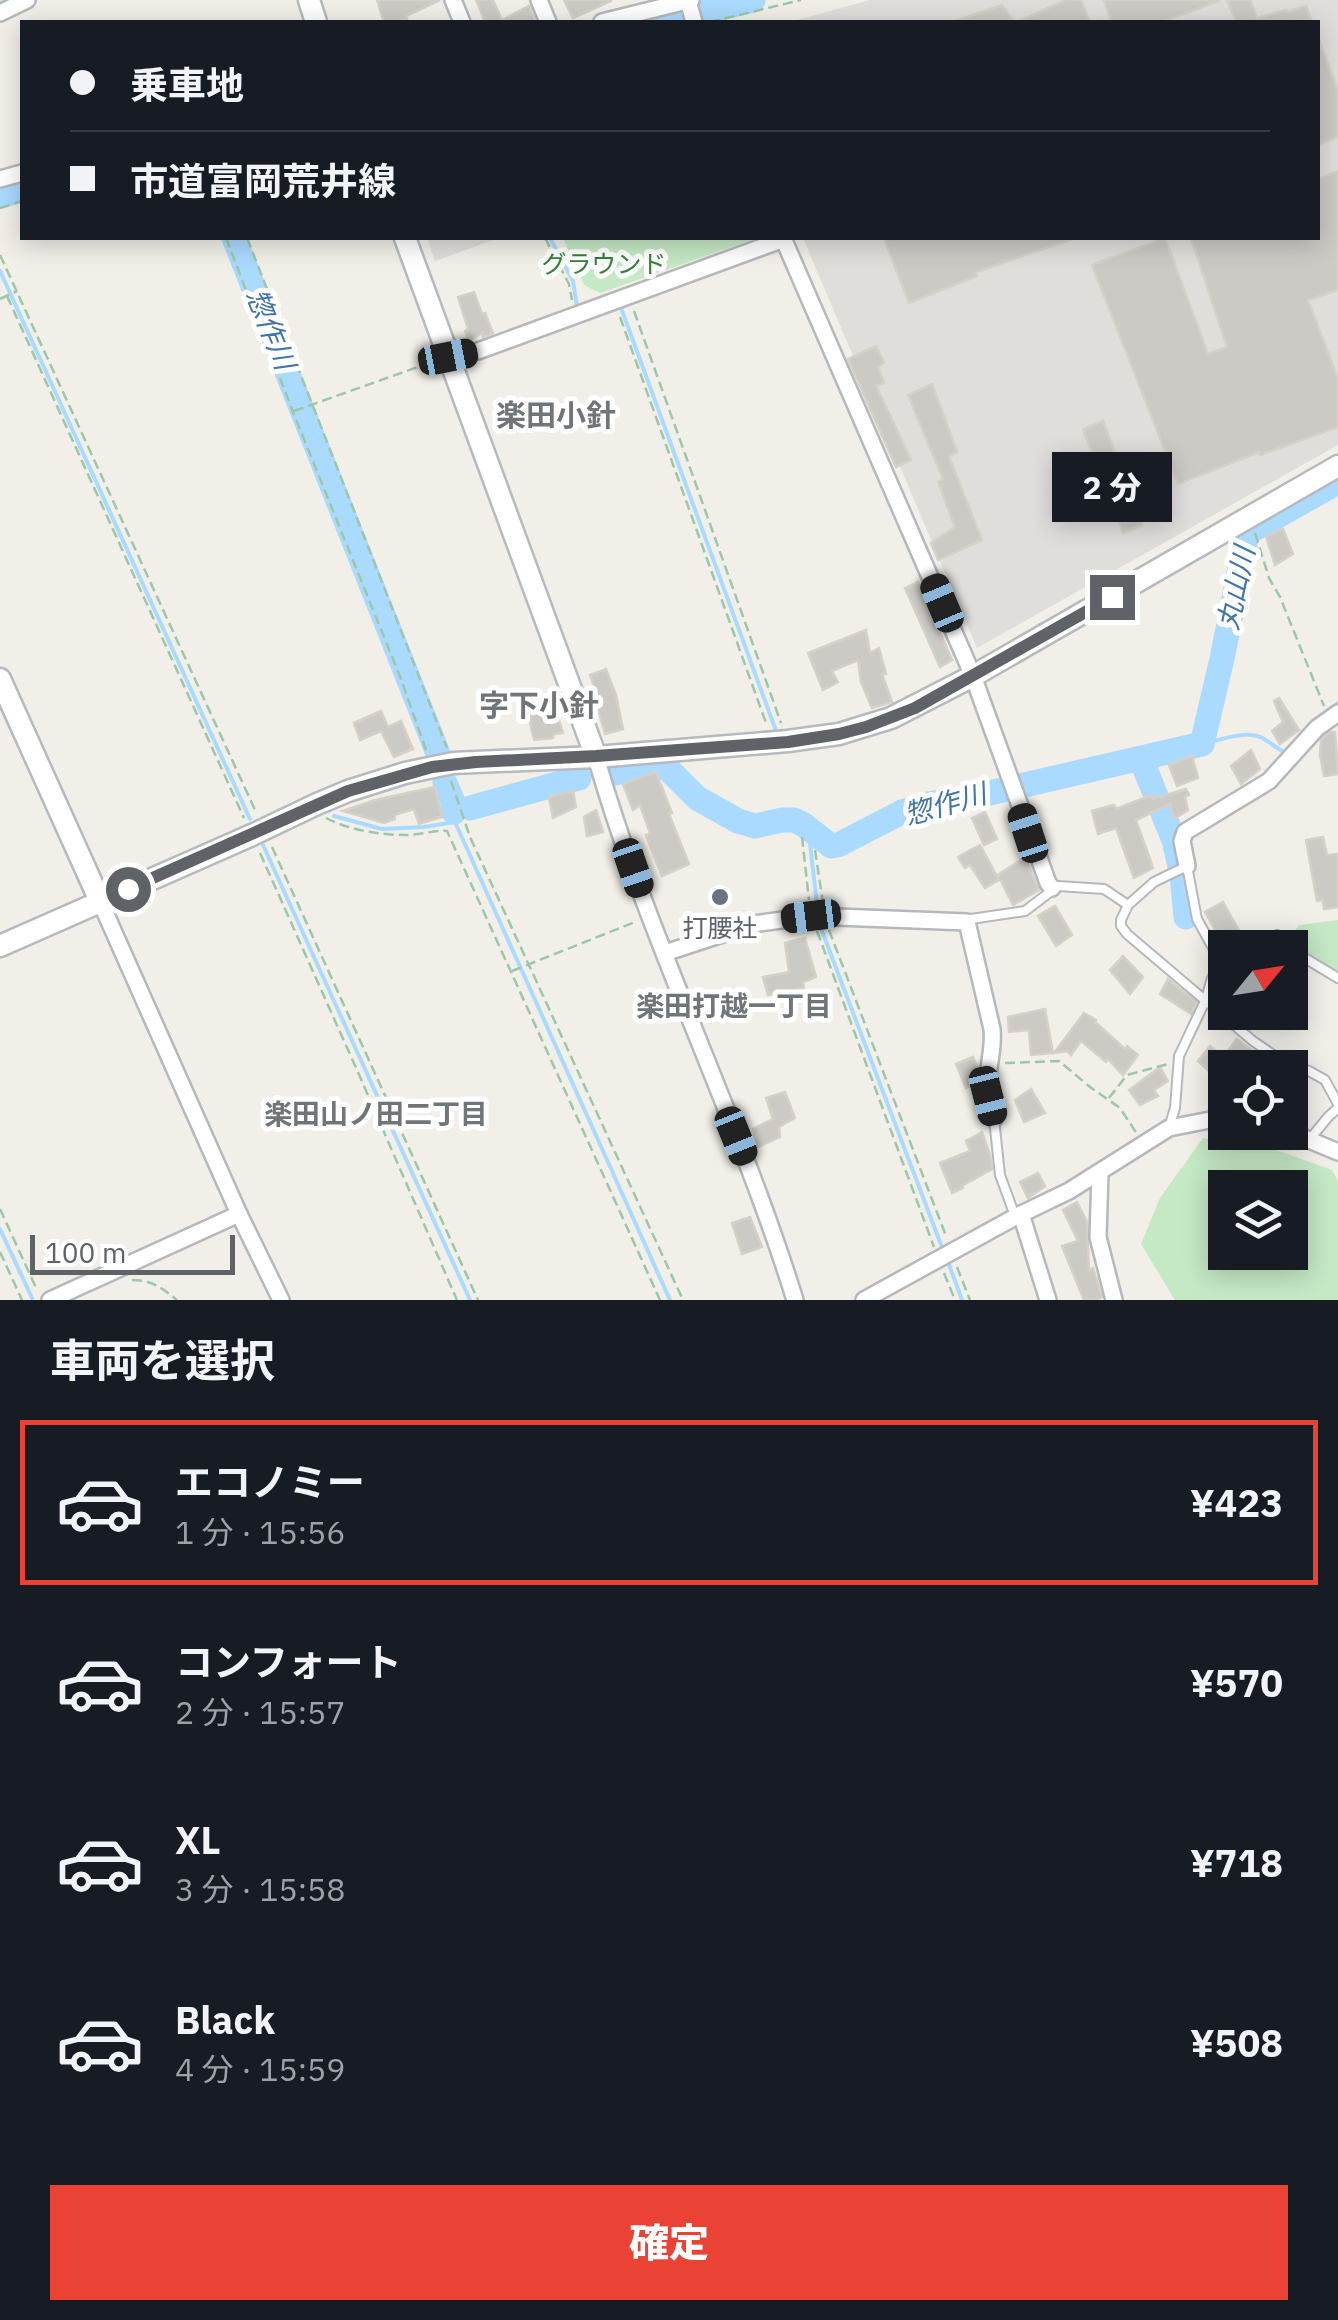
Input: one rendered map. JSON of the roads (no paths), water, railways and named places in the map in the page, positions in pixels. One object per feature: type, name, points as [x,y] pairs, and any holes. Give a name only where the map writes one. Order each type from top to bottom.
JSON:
[{"type":"street","points":[[0,12],[27,0]]},
{"type":"street","points":[[606,20],[634,6],[691,8]]},
{"type":"street","points":[[406,240],[596,756],[650,916],[772,1228],[795,1300]]},
{"type":"street","points":[[448,357],[478,351],[779,240]]},
{"type":"street","points":[[785,240],[974,676],[1052,888]]},
{"type":"street","points":[[0,946],[317,804],[382,780],[444,765],[780,742],[866,727],[915,708],[974,676],[1338,466]]},
{"type":"street","points":[[0,680],[281,1300]]},
{"type":"street","points":[[1182,869],[1185,832],[1269,781],[1317,728],[1338,713]]},
{"type":"street","points":[[666,954],[753,924],[819,917],[967,922],[992,1029],[988,1096],[994,1119]]},
{"type":"street","points":[[864,1300],[1018,1215],[1069,1192],[1168,1128],[1208,1120]]},
{"type":"street","points":[[1310,1140],[1338,1152]]},
{"type":"street","points":[[1100,1173],[1098,1237],[1114,1300]]},
{"type":"street","points":[[50,1300],[239,1214]]},
{"type":"street","points":[[1018,1215],[1048,1300]]},
{"type":"lane","points":[[1208,937],[1197,918],[1182,869],[1154,882],[1128,905],[1120,926],[1271,1055],[1325,1080],[1338,1106],[1310,1140]]},
{"type":"lane","points":[[967,922],[1025,910],[1058,886],[1104,889],[1128,905]]},
{"type":"lane","points":[[1308,960],[1338,978]]},
{"type":"lane","points":[[1168,1128],[1176,1108],[1179,1061],[1208,992]]},
{"type":"lane","points":[[994,1119],[1000,1175],[1018,1215]]},
{"type":"waterway","points":[[0,3],[8,0]]},
{"type":"waterway","points":[[669,20],[753,0]]},
{"type":"waterway","name":"惣作川","points":[[0,196],[20,191]]},
{"type":"waterway","name":"惣作川","points":[[235,240],[439,756]]},
{"type":"waterway","points":[[551,240],[573,281],[577,307]]},
{"type":"waterway","points":[[0,271],[250,819]]},
{"type":"waterway","points":[[620,305],[775,728]]},
{"type":"waterway","name":"惣作川","points":[[616,773],[666,767],[697,798],[738,821],[755,826],[794,820],[831,846],[928,804],[1202,744],[1247,533],[1338,482]]},
{"type":"waterway","name":"丸山川","points":[[1326,713],[1338,703]]},
{"type":"waterway","name":"丸山川","points":[[1202,744],[1248,735],[1262,738],[1284,752],[1294,743]]},
{"type":"waterway","name":"惣作川","points":[[1141,759],[1174,840],[1186,917]]},
{"type":"waterway","name":"惣作川","points":[[470,808],[579,778]]},
{"type":"waterway","name":"惣作川","points":[[445,783],[454,812]]},
{"type":"waterway","points":[[454,812],[455,822],[670,1300]]},
{"type":"waterway","points":[[334,816],[382,829],[455,822]]},
{"type":"waterway","points":[[810,844],[818,913]]},
{"type":"waterway","points":[[263,845],[470,1300]]},
{"type":"waterway","points":[[819,923],[943,1250]]},
{"type":"waterway","points":[[0,1229],[32,1298]]},
{"type":"waterway","points":[[947,1259],[962,1300]]},
{"type":"place","name":"打腰社","points":[[720,897]]},
{"type":"district","name":"楽田小針","points":[[556,416]]},
{"type":"district","name":"字下小針","points":[[539,706]]},
{"type":"district","name":"楽田打越一丁目","points":[[734,1006]]},
{"type":"district","name":"楽田山ノ田二丁目","points":[[376,1114]]},
{"type":"park label","name":"グラウンド","points":[[604,264]]}]
